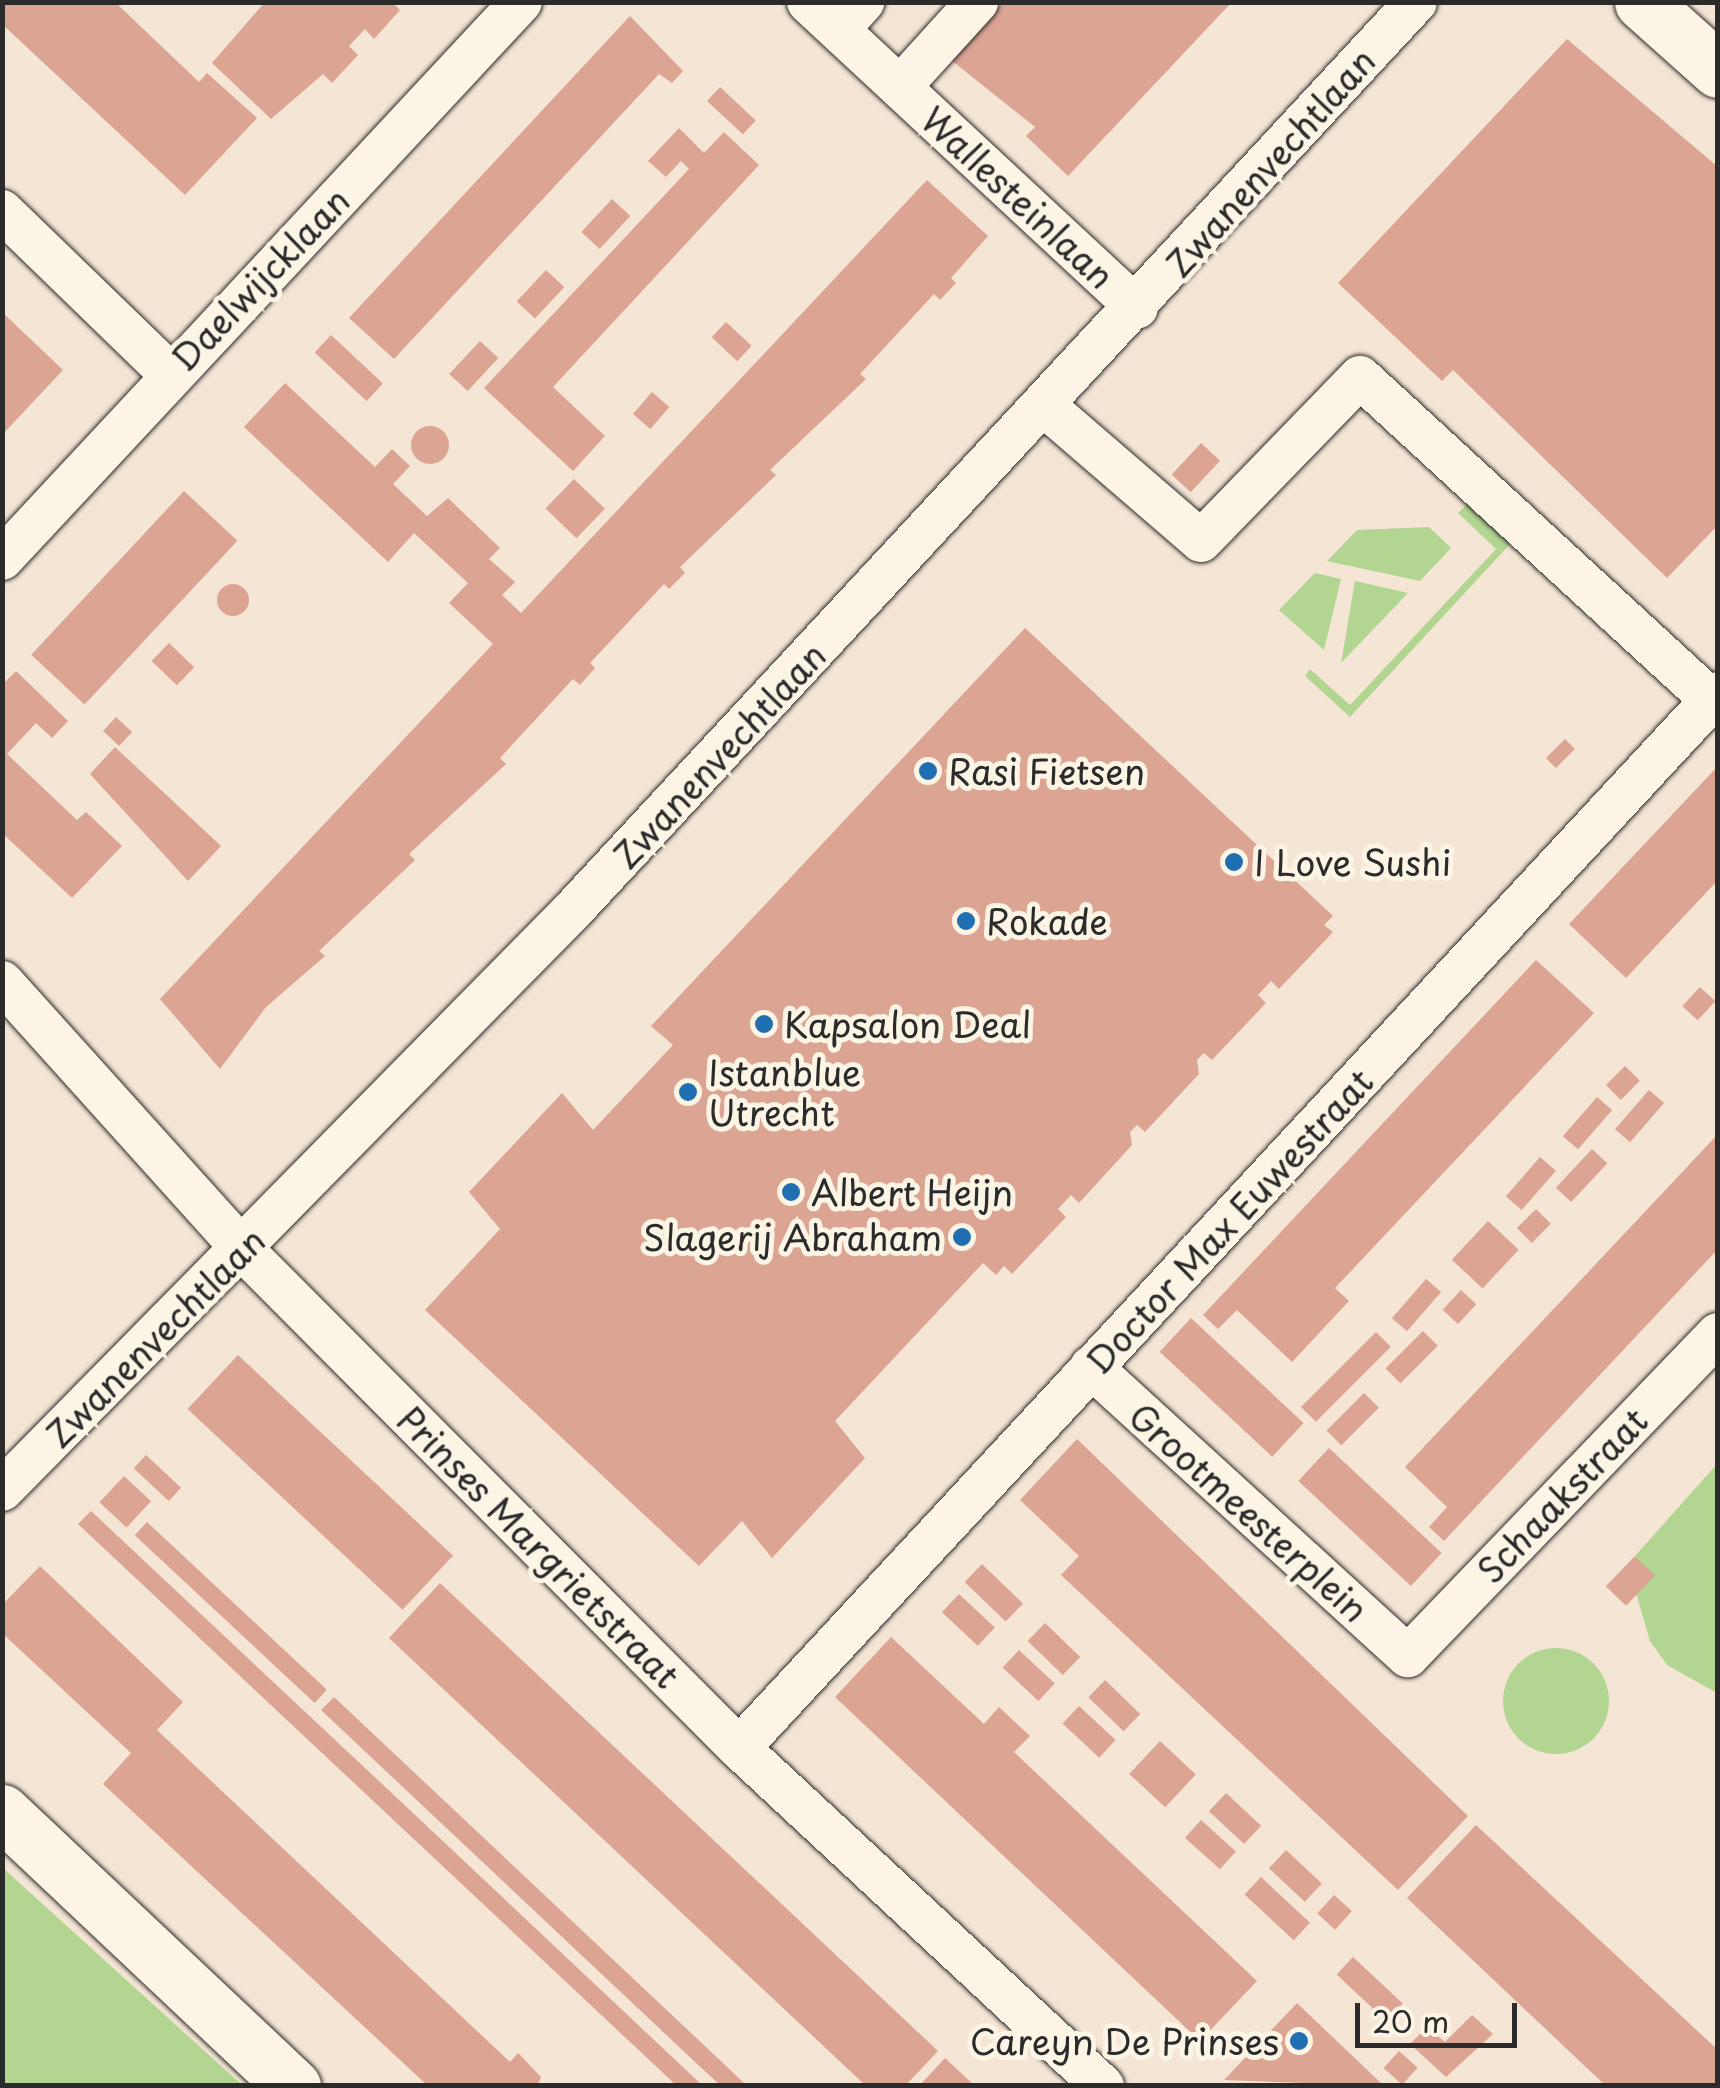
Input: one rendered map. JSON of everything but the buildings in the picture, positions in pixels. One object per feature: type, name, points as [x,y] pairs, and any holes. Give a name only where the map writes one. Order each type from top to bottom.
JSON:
[{"type":"street","name":"Daelwijcklaan","points":[[2,560],[170,374],[521,2]]},
{"type":"street","name":"Wallesteinlaan","points":[[900,87],[978,2]]},
{"type":"street","name":"Zwanenvechtlaan","points":[[2,1490],[242,1249],[1047,408],[1416,2]]},
{"type":"street","points":[[1642,2],[1718,70]]},
{"type":"street","name":"Wallesteinlaan","points":[[836,12],[900,87],[1137,308]]},
{"type":"street","points":[[2,211],[170,374]]},
{"type":"street","points":[[1047,408],[1200,541],[1360,377],[1714,696]]},
{"type":"street","name":"Doctor Max Euwestraat","points":[[739,1748],[1714,696]]},
{"type":"street","name":"Prinses Margrietstraat","points":[[2,982],[242,1249],[739,1748],[1104,2086]]},
{"type":"street","name":"Schaakstraat","points":[[1408,1656],[1718,1334]]},
{"type":"street","name":"Grootmeesterplein","points":[[1090,1367],[1408,1656]]},
{"type":"street","points":[[2,1812],[293,2086]]},
{"type":"green space","points":[[1468,503],[1511,543],[1350,717],[1305,676],[1310,669],[1350,705],[1496,549],[1458,513]]},
{"type":"green space","points":[[1429,527],[1451,548],[1420,581],[1327,561],[1357,530]]},
{"type":"green space","points":[[1315,573],[1341,579],[1324,650],[1279,610]]},
{"type":"green space","points":[[1355,581],[1408,593],[1341,663]]},
{"type":"green space","points":[[1717,1464],[1717,1693],[1667,1665],[1650,1641],[1636,1593],[1654,1575],[1635,1556]]},
{"type":"green space","points":[[1556,1648],[1576,1652],[1593,1664],[1605,1681],[1609,1701],[1605,1721],[1593,1738],[1576,1750],[1556,1754],[1536,1750],[1519,1738],[1507,1721],[1503,1701],[1507,1681],[1519,1664],[1536,1652]]},
{"type":"green space","points":[[3,1868],[242,2085],[3,2085]]},
{"type":"place","name":"Rasi Fietsen","points":[[928,771]]},
{"type":"place","name":"I Love Sushi","points":[[1234,862]]},
{"type":"place","name":"Rokade","points":[[966,921]]},
{"type":"place","name":"Kapsalon Deal","points":[[764,1024]]},
{"type":"place","name":"Istanblue Utrecht","points":[[688,1092]]},
{"type":"place","name":"Albert Heijn","points":[[791,1192]]},
{"type":"place","name":"Slagerij Abraham","points":[[962,1237]]},
{"type":"place","name":"Careyn De Prinses","points":[[1299,2041]]}]
